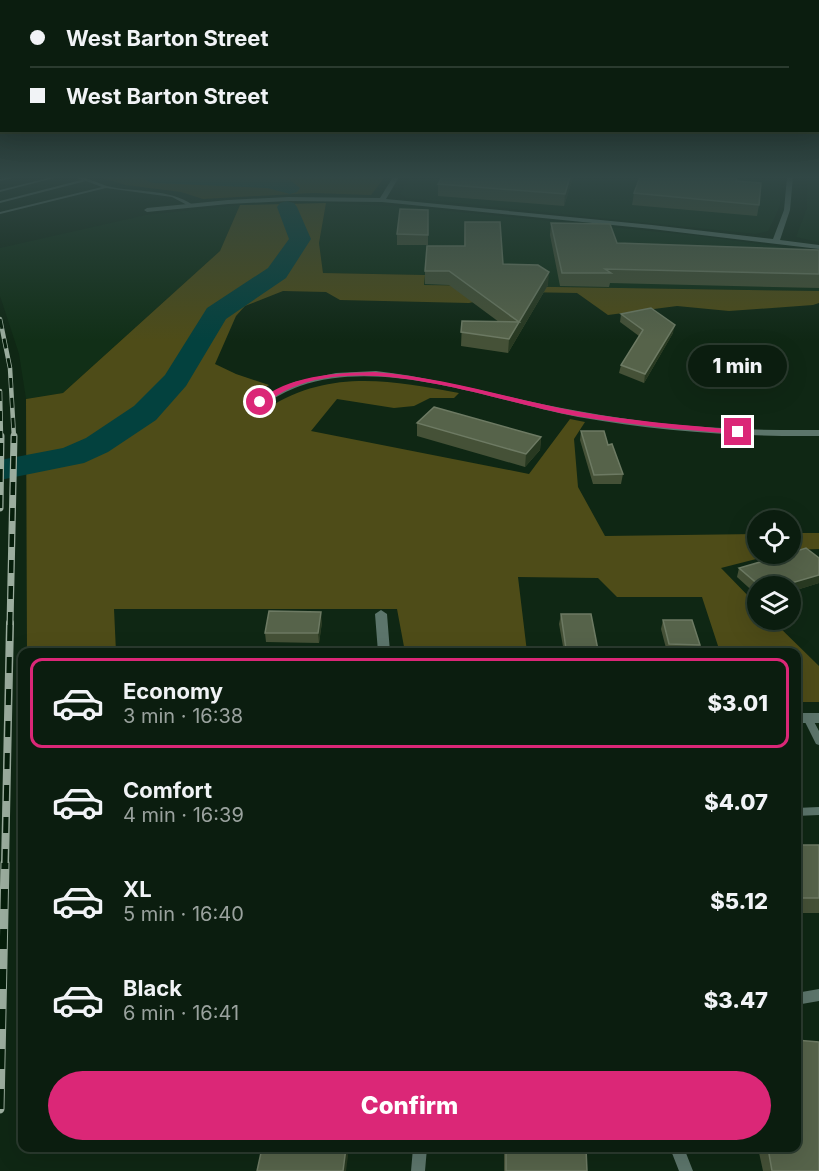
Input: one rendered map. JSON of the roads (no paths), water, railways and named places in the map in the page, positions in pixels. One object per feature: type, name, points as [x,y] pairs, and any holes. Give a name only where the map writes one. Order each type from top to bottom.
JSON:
[{"type":"street","points":[[696,232],[819,248]]},
{"type":"street","points":[[777,242],[782,232]]},
{"type":"street","points":[[260,402],[288,386],[308,380],[337,375],[374,374],[405,376],[554,409],[641,423],[738,432],[819,433]]},
{"type":"street","points":[[381,614],[384,648]]},
{"type":"lane","points":[[808,718],[819,741]]},
{"type":"lane","points":[[801,812],[819,811]]},
{"type":"lane","points":[[801,998],[819,995]]},
{"type":"lane","points":[[418,1171],[420,1152]]},
{"type":"lane","points":[[679,1152],[686,1171]]},
{"type":"waterway","points":[[0,470],[72,456],[97,445],[145,413],[176,380],[216,314],[277,273],[300,239],[297,232]]},
{"type":"railway","points":[[0,319],[10,368],[14,437]]},
{"type":"railway","points":[[0,391],[1,437]]},
{"type":"railway","points":[[0,508],[1,437]]},
{"type":"railway","points":[[10,625],[14,437]]},
{"type":"railway","points":[[5,865],[10,623]]},
{"type":"railway","points":[[0,1109],[5,863]]}]
